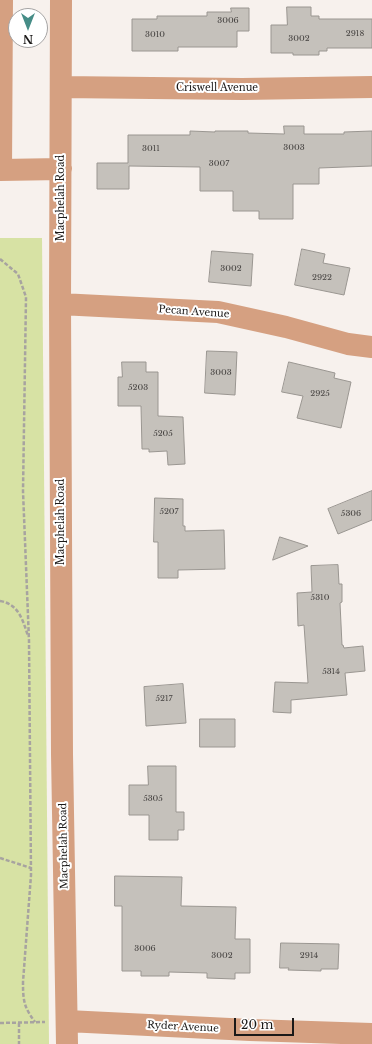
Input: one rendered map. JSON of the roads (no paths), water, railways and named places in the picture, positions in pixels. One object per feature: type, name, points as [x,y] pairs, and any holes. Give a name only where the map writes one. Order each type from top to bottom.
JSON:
[{"type":"street","points":[[2,0],[1,170],[61,169]]},
{"type":"street","name":"Macphelah Road","points":[[61,0],[60,304],[62,746],[67,1044]]},
{"type":"street","name":"Criswell Avenue","points":[[61,87],[372,87]]},
{"type":"street","name":"Pecan Avenue","points":[[60,304],[218,312],[278,325],[348,344],[372,347]]},
{"type":"street","name":"Ryder Avenue","points":[[67,1021],[372,1034]]}]
